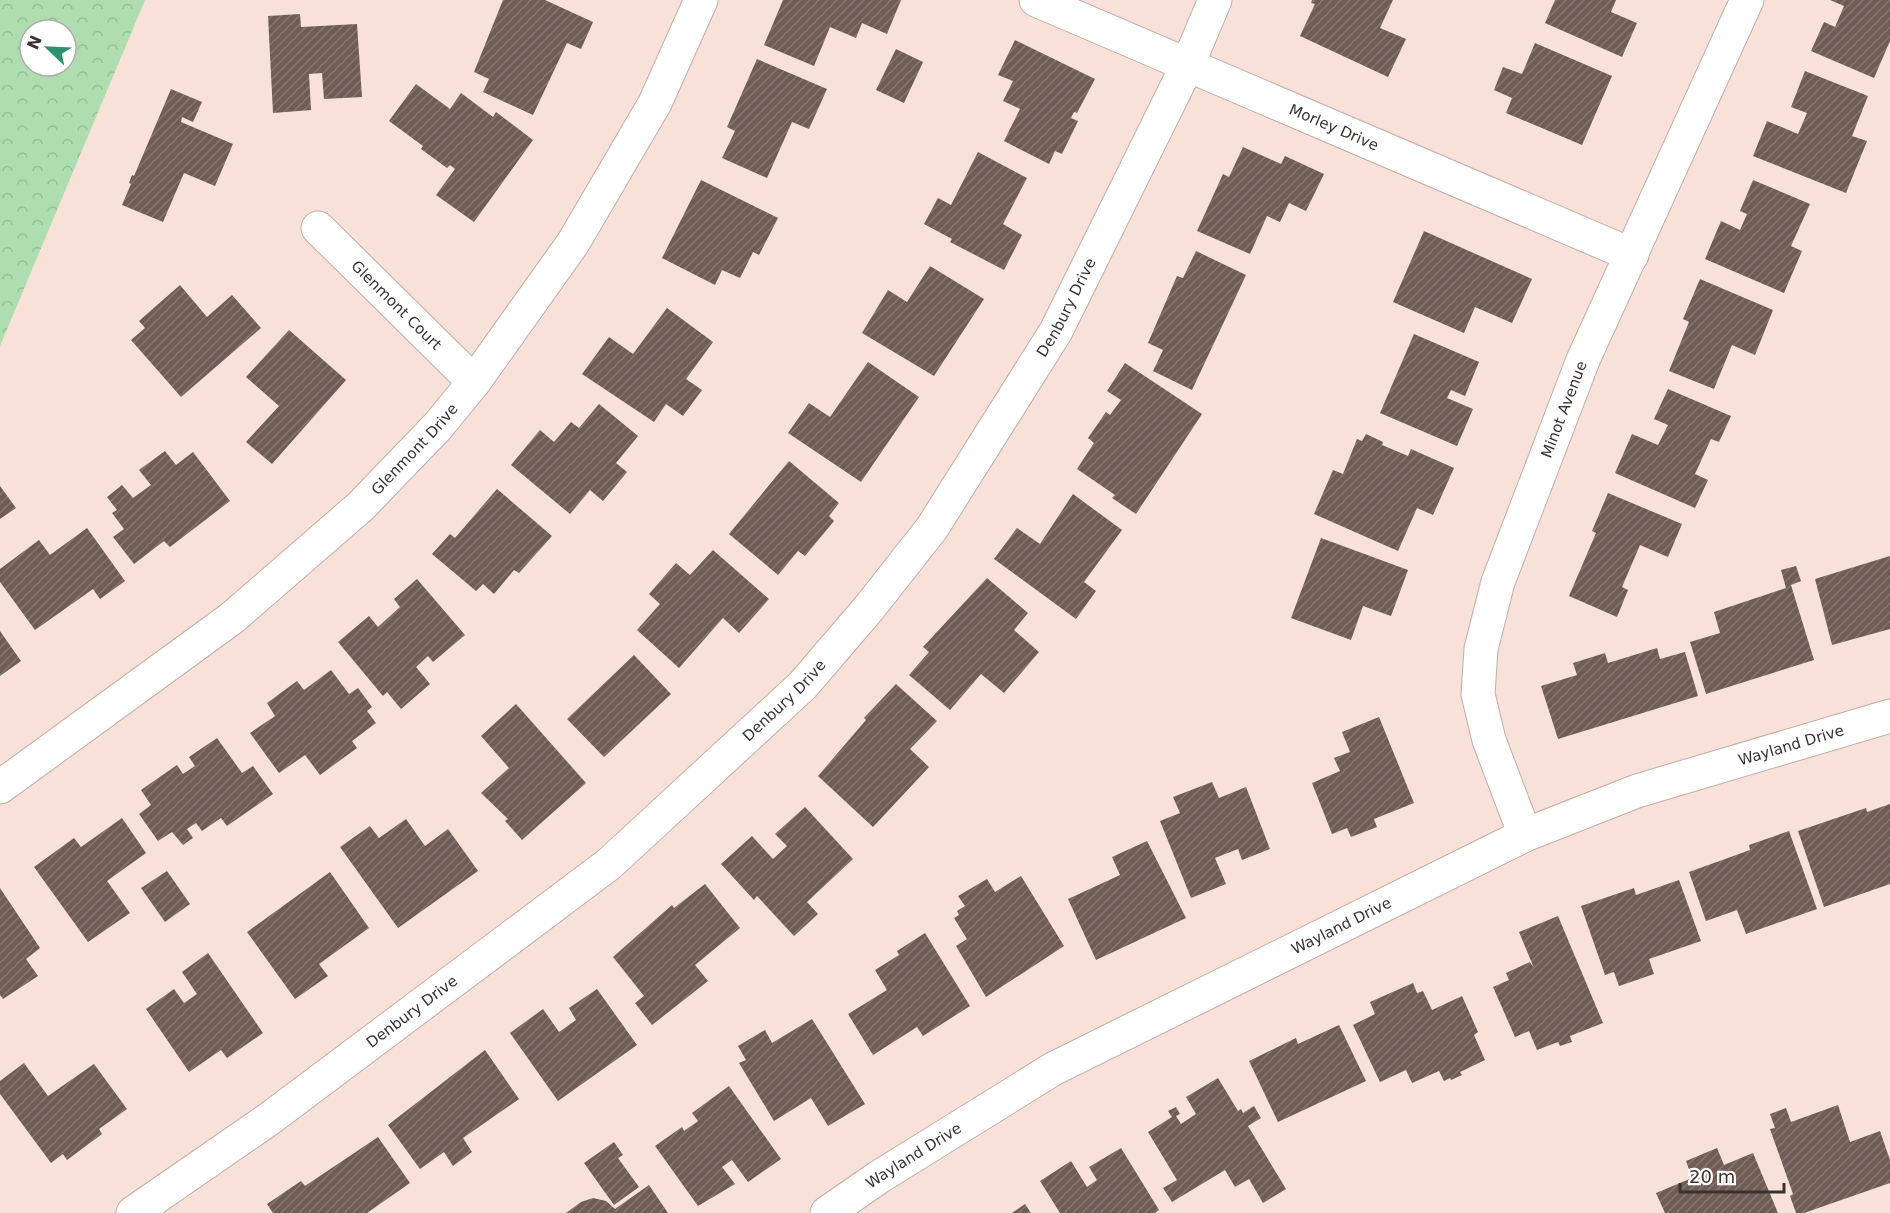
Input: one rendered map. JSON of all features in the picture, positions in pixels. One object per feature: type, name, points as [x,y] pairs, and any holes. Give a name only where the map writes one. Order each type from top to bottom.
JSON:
[{"type":"street","name":"Glenmont Drive","points":[[0,787],[241,610],[361,506],[438,426],[474,382],[573,243],[656,103],[701,0]]},
{"type":"street","name":"Morley Drive","points":[[1036,0],[1632,255]]},
{"type":"street","name":"Denbury Drive","points":[[133,1213],[269,1119],[609,864],[803,685],[869,608],[932,528],[1056,331],[1188,64],[1215,0]]},
{"type":"street","name":"Minot Avenue","points":[[1525,835],[1489,740],[1478,694],[1481,649],[1498,582],[1579,371],[1747,0]]},
{"type":"street","name":"Glenmont Court","points":[[318,228],[474,382]]},
{"type":"street","name":"Wayland Drive","points":[[827,1213],[879,1177],[1053,1069],[1525,835],[1637,791],[1890,716]]},
{"type":"green space","points":[[0,0],[145,0],[0,346]]},
{"type":"building","points":[[503,0],[545,0],[593,22],[581,49],[567,43],[533,115],[483,92],[489,79],[474,72]]},
{"type":"building","points":[[783,0],[901,0],[887,34],[862,23],[856,38],[830,27],[814,66],[764,45]]},
{"type":"building","points":[[1312,0],[1393,0],[1380,28],[1406,39],[1388,77],[1300,36],[1315,4],[1311,3]]},
{"type":"building","points":[[1555,0],[1616,0],[1611,12],[1637,23],[1622,57],[1545,23]]},
{"type":"building","points":[[1830,0],[1890,0],[1890,41],[1874,78],[1811,51],[1824,22],[1835,27],[1844,6]]},
{"type":"building","points":[[300,14],[301,27],[357,24],[362,97],[324,99],[322,73],[309,74],[311,110],[273,113],[268,16]]},
{"type":"building","points":[[1015,40],[1095,79],[1077,113],[1074,112],[1071,118],[1078,121],[1062,154],[1055,151],[1049,164],[1004,141],[1020,109],[1003,101],[1013,81],[998,75]]},
{"type":"building","points":[[1535,43],[1612,76],[1582,145],[1506,113],[1512,98],[1494,90],[1503,67],[1522,74]]},
{"type":"building","points":[[896,49],[923,62],[904,103],[876,90]]},
{"type":"building","points":[[757,59],[827,89],[809,129],[792,122],[767,178],[722,158],[735,131],[727,127]]},
{"type":"building","points":[[1805,71],[1868,96],[1852,136],[1867,141],[1846,193],[1753,156],[1767,121],[1798,134],[1807,113],[1791,107]]},
{"type":"building","points":[[416,84],[450,109],[461,93],[493,117],[496,112],[533,140],[474,222],[436,195],[455,169],[450,165],[447,168],[421,149],[423,146],[389,121]]},
{"type":"building","points":[[171,89],[202,102],[193,122],[182,117],[181,122],[233,144],[215,186],[184,173],[163,222],[122,205],[131,184],[129,183],[132,175],[134,176]]},
{"type":"building","points":[[1243,147],[1281,164],[1285,156],[1324,174],[1306,211],[1289,203],[1280,222],[1267,216],[1250,254],[1197,231],[1223,174],[1229,177]]},
{"type":"building","points":[[978,152],[1027,178],[1003,224],[1022,235],[1004,270],[950,242],[952,239],[924,224],[938,198],[951,205]]},
{"type":"building","points":[[701,180],[778,218],[759,255],[753,252],[740,278],[722,270],[715,285],[662,258]]},
{"type":"building","points":[[1753,180],[1810,204],[1791,246],[1802,251],[1784,293],[1705,259],[1721,221],[1740,230],[1747,214],[1740,211]]},
{"type":"building","points":[[1424,231],[1532,279],[1512,323],[1475,307],[1464,333],[1393,302]]},
{"type":"building","points":[[1196,251],[1246,275],[1192,390],[1153,371],[1163,350],[1148,343],[1177,276],[1183,278]]},
{"type":"building","points":[[930,266],[984,299],[934,376],[862,333],[888,290],[907,302]]},
{"type":"building","points":[[1700,279],[1773,310],[1755,355],[1732,345],[1714,389],[1669,371],[1689,322],[1683,319]]},
{"type":"building","points":[[180,285],[207,317],[232,295],[261,328],[181,397],[131,340],[145,328],[139,321]]},
{"type":"building","points":[[667,308],[713,342],[686,379],[702,390],[683,416],[666,404],[654,422],[582,374],[609,337],[633,354]]},
{"type":"building","points":[[289,330],[346,380],[272,464],[246,442],[279,406],[246,377]]},
{"type":"building","points":[[1414,334],[1479,362],[1465,396],[1451,390],[1447,398],[1473,409],[1457,446],[1380,413]]},
{"type":"building","points":[[868,362],[919,397],[861,482],[788,433],[809,403],[830,417]]},
{"type":"building","points":[[1125,363],[1202,414],[1136,514],[1112,498],[1115,495],[1077,469],[1094,443],[1088,438],[1106,412],[1110,415],[1121,400],[1107,391]]},
{"type":"building","points":[[1668,389],[1731,416],[1719,442],[1711,439],[1695,474],[1708,480],[1695,508],[1615,473],[1632,434],[1658,445],[1668,425],[1654,419]]},
{"type":"building","points":[[599,404],[638,436],[616,463],[627,472],[603,501],[590,490],[570,514],[511,465],[540,430],[554,442],[571,422],[579,428]]},
{"type":"building","points":[[1366,434],[1383,442],[1382,445],[1408,456],[1411,449],[1454,468],[1433,515],[1417,508],[1398,551],[1314,514],[1333,470],[1343,474],[1357,439],[1362,441]]},
{"type":"building","points":[[165,451],[176,465],[193,452],[230,501],[170,547],[164,541],[134,564],[113,537],[124,529],[112,513],[117,510],[107,497],[122,485],[133,498],[151,485],[139,470]]},
{"type":"building","points":[[789,461],[839,503],[829,516],[834,521],[805,556],[798,551],[778,575],[729,534]]},
{"type":"building","points":[[0,486],[16,508],[0,519]]},
{"type":"building","points":[[497,489],[552,536],[519,573],[514,570],[494,594],[483,584],[476,591],[432,554],[450,534],[455,538]]},
{"type":"building","points":[[1608,493],[1682,524],[1668,557],[1640,545],[1622,587],[1628,590],[1617,617],[1569,596],[1596,533],[1592,531]]},
{"type":"building","points":[[1073,494],[1122,530],[1084,582],[1096,591],[1076,619],[994,559],[1017,528],[1040,544]]},
{"type":"building","points":[[87,528],[125,581],[100,599],[93,589],[35,630],[0,582],[0,569],[39,540],[50,555]]},
{"type":"building","points":[[1321,538],[1408,570],[1391,616],[1363,606],[1351,640],[1291,618]]},
{"type":"building","points":[[713,550],[769,599],[739,633],[723,618],[679,668],[637,630],[660,604],[649,594],[676,563],[690,575]]},
{"type":"building","points":[[1890,556],[1890,629],[1832,645],[1815,579]]},
{"type":"building","points":[[1796,566],[1801,581],[1791,585],[1814,660],[1706,694],[1690,642],[1720,633],[1714,612],[1786,588],[1781,570]]},
{"type":"building","points":[[987,578],[1028,613],[1014,630],[1039,652],[1004,693],[981,674],[950,710],[909,675],[929,652],[923,647]]},
{"type":"building","points":[[417,579],[465,635],[433,662],[428,656],[416,667],[430,684],[401,709],[387,692],[383,696],[338,642],[369,616],[378,627],[400,607],[394,599]]},
{"type":"building","points":[[0,631],[21,661],[0,676]]},
{"type":"building","points":[[1657,648],[1660,659],[1685,652],[1698,696],[1558,739],[1541,686],[1577,675],[1573,663],[1605,653],[1608,663]]},
{"type":"building","points":[[634,655],[671,694],[604,757],[567,719]]},
{"type":"building","points":[[331,670],[349,694],[358,688],[372,707],[367,711],[376,723],[352,741],[357,748],[320,775],[305,755],[279,773],[250,733],[275,716],[267,703],[297,681],[304,690]]},
{"type":"building","points":[[896,684],[937,721],[910,749],[929,767],[873,827],[818,776],[866,720],[864,718]]},
{"type":"building","points":[[516,704],[586,783],[522,840],[505,821],[508,819],[481,793],[509,768],[481,736]]},
{"type":"building","points":[[1379,717],[1414,803],[1374,819],[1377,827],[1351,837],[1347,828],[1332,834],[1312,783],[1340,771],[1334,758],[1350,752],[1342,732]]},
{"type":"building","points":[[217,738],[242,773],[253,766],[273,794],[227,826],[221,818],[202,831],[196,823],[187,829],[193,838],[183,845],[172,832],[158,841],[139,814],[151,805],[141,790],[177,765],[183,774],[195,766],[189,757]]},
{"type":"building","points":[[1212,782],[1219,798],[1246,787],[1270,849],[1242,860],[1238,849],[1215,858],[1226,884],[1191,898],[1160,821],[1180,813],[1173,797]]},
{"type":"building","points":[[1890,804],[1890,884],[1824,907],[1798,831],[1866,808],[1867,812]]},
{"type":"building","points":[[805,807],[853,859],[807,902],[818,914],[794,936],[757,896],[754,900],[721,864],[752,836],[773,859],[787,846],[775,834]]},
{"type":"building","points":[[122,818],[146,853],[107,881],[130,913],[88,942],[34,867],[74,838],[81,847]]},
{"type":"building","points":[[406,819],[425,846],[448,829],[478,871],[398,928],[340,847],[370,826],[379,838]]},
{"type":"building","points":[[1789,831],[1817,909],[1746,934],[1737,910],[1706,921],[1689,872],[1750,850],[1749,845]]},
{"type":"building","points":[[1147,841],[1186,918],[1096,960],[1068,899],[1120,875],[1112,857]]},
{"type":"building","points":[[167,871],[190,904],[165,922],[141,888]]},
{"type":"building","points":[[330,872],[369,928],[319,964],[328,976],[295,999],[247,932]]},
{"type":"building","points":[[1021,876],[1064,946],[986,997],[956,946],[967,939],[954,918],[959,915],[957,911],[965,906],[958,896],[987,879],[995,892]]},
{"type":"building","points":[[1679,880],[1701,941],[1649,959],[1654,974],[1619,986],[1614,972],[1605,975],[1581,906],[1634,888],[1636,895]]},
{"type":"building","points":[[705,884],[740,928],[695,965],[708,981],[652,1025],[635,1003],[644,996],[613,957],[672,905],[674,908]]},
{"type":"building","points":[[0,888],[40,948],[26,959],[38,976],[3,999],[0,995]]},
{"type":"building","points":[[1558,916],[1603,1023],[1570,1036],[1572,1042],[1560,1046],[1558,1042],[1537,1050],[1529,1031],[1515,1037],[1493,987],[1509,980],[1506,973],[1530,962],[1534,968],[1519,932]]},
{"type":"building","points":[[925,933],[970,1006],[923,1036],[917,1027],[873,1055],[848,1014],[887,990],[875,970],[899,955],[897,951]]},
{"type":"building","points":[[208,953],[263,1033],[227,1058],[221,1050],[189,1072],[146,1009],[174,989],[184,1003],[197,994],[182,972]]},
{"type":"building","points":[[1413,983],[1417,993],[1423,991],[1432,1010],[1462,996],[1478,1032],[1474,1035],[1485,1060],[1460,1072],[1462,1075],[1451,1080],[1450,1078],[1444,1081],[1439,1071],[1412,1083],[1406,1070],[1380,1082],[1353,1025],[1375,1014],[1370,1002]]},
{"type":"building","points":[[597,989],[637,1045],[558,1101],[510,1033],[543,1009],[559,1032],[576,1020],[569,1008]]},
{"type":"building","points":[[812,1019],[865,1104],[828,1126],[811,1098],[774,1121],[739,1063],[746,1060],[738,1046],[765,1030],[772,1043]]},
{"type":"building","points":[[1339,1025],[1366,1081],[1278,1122],[1249,1061],[1296,1038],[1298,1044]]},
{"type":"building","points":[[485,1050],[519,1099],[463,1138],[472,1152],[453,1166],[444,1152],[420,1169],[388,1125]]},
{"type":"building","points":[[24,1063],[48,1096],[94,1064],[127,1109],[99,1129],[102,1134],[67,1160],[63,1154],[51,1163],[0,1094],[0,1081]]},
{"type":"building","points":[[1218,1078],[1238,1111],[1241,1109],[1243,1113],[1254,1106],[1261,1118],[1248,1126],[1286,1189],[1263,1203],[1249,1179],[1235,1187],[1225,1170],[1172,1202],[1163,1188],[1177,1180],[1148,1132],[1172,1117],[1168,1111],[1176,1107],[1180,1114],[1176,1116],[1181,1124],[1196,1114],[1186,1097]]},
{"type":"building","points":[[729,1086],[781,1159],[748,1182],[732,1160],[722,1167],[735,1184],[698,1206],[655,1146],[682,1127],[684,1131],[698,1121],[692,1113]]},
{"type":"building","points":[[1838,1105],[1850,1142],[1880,1131],[1890,1160],[1890,1183],[1804,1213],[1796,1213],[1790,1196],[1793,1194],[1770,1129],[1775,1128],[1770,1114],[1786,1108],[1791,1122]]},
{"type":"building","points":[[378,1137],[410,1183],[367,1213],[273,1213],[267,1204],[301,1181],[305,1186]]},
{"type":"building","points":[[614,1142],[623,1155],[618,1158],[639,1187],[614,1205],[584,1163]]},
{"type":"building","points":[[1121,1148],[1159,1210],[1155,1213],[1060,1213],[1040,1181],[1071,1161],[1087,1187],[1097,1180],[1089,1167]]},
{"type":"building","points":[[1717,1148],[1724,1165],[1753,1153],[1778,1213],[1665,1213],[1656,1193],[1692,1178],[1686,1161]]},
{"type":"building","points":[[649,1185],[668,1213],[566,1213],[581,1202],[593,1198],[606,1201],[615,1209]]},
{"type":"building","points":[[1025,1204],[1031,1213],[1012,1213]]}]
